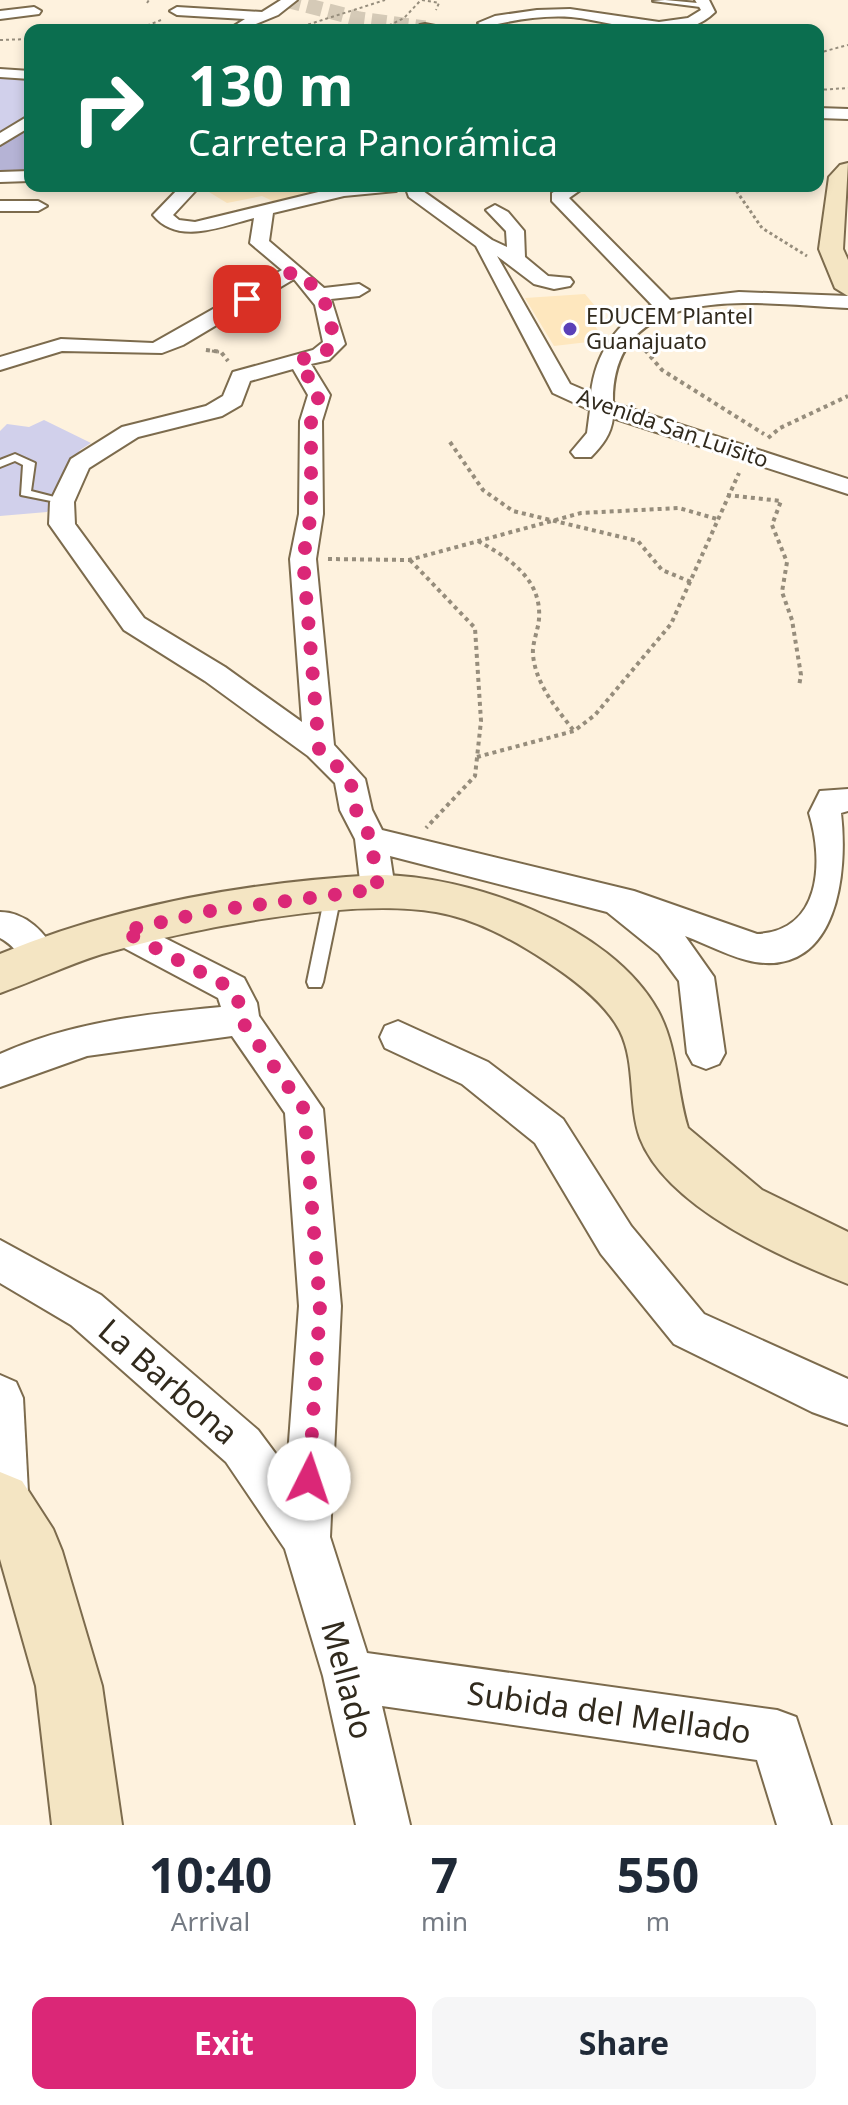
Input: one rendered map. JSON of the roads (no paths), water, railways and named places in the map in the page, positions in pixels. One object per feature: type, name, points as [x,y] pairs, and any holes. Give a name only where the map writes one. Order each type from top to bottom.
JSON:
[{"type":"street","points":[[244,24],[290,0]]},
{"type":"street","points":[[589,0],[608,12],[592,17]]},
{"type":"street","points":[[574,24],[676,24],[701,17],[705,3]]},
{"type":"street","points":[[0,15],[34,11]]},
{"type":"street","points":[[177,11],[263,16]]},
{"type":"street","points":[[499,24],[520,14],[592,17],[616,22],[643,11]]},
{"type":"street","points":[[0,73],[24,75]]},
{"type":"street","points":[[824,113],[848,114]]},
{"type":"street","points":[[0,140],[24,124]]},
{"type":"street","points":[[844,281],[831,249],[840,177],[848,170]]},
{"type":"street","points":[[0,177],[24,176]]},
{"type":"street","points":[[185,192],[162,215],[174,225],[195,227],[340,192]]},
{"type":"street","points":[[415,192],[485,244],[515,258],[524,271],[541,282],[563,282]]},
{"type":"street","points":[[567,192],[558,197],[665,307]]},
{"type":"street","points":[[0,206],[38,206]]},
{"type":"street","points":[[265,209],[259,243],[314,284],[329,311],[334,344],[321,355],[241,377],[233,400],[214,411],[130,432],[79,464],[62,502],[62,524],[134,624],[215,674],[319,749],[350,779],[356,810],[371,839],[356,892]]},
{"type":"street","points":[[495,210],[516,227],[520,240],[515,258]]},
{"type":"street","name":"Avenida San Luisito","points":[[485,244],[487,255],[561,388],[602,407],[848,487]]},
{"type":"street","points":[[0,364],[61,345],[155,349],[176,341],[294,271]]},
{"type":"street","points":[[321,294],[359,290]]},
{"type":"street","points":[[583,452],[597,441],[603,426],[604,377],[635,322],[665,307],[712,301],[848,302]]},
{"type":"street","points":[[0,342],[38,334],[61,345]]},
{"type":"street","points":[[298,360],[319,395],[311,421],[311,514],[303,559],[319,749]]},
{"type":"street","points":[[371,839],[618,902],[643,905],[756,948],[776,951],[798,940],[816,921],[836,873],[834,831],[825,813],[831,799],[848,800]]},
{"type":"street","points":[[0,925],[12,925],[20,965],[123,931],[210,911],[356,892],[440,896],[507,916],[608,981],[634,1012],[650,1055],[665,1139],[711,1185],[754,1216],[802,1241],[848,1258]]},
{"type":"street","points":[[618,902],[671,944],[696,977],[706,1053]]},
{"type":"street","points":[[123,931],[231,988],[239,1003],[241,1020],[304,1109],[320,1306],[306,1537]]},
{"type":"street","points":[[0,1071],[21,1060],[126,1032],[241,1020]]},
{"type":"street","points":[[398,1037],[475,1073],[549,1131],[616,1240],[689,1329],[828,1396],[848,1402]]},
{"type":"street","name":"La Barbona","points":[[0,1260],[86,1310],[242,1446],[306,1537]]},
{"type":"street","points":[[0,1398],[3,1507],[31,1551],[69,1686],[87,1825]]},
{"type":"street","name":"Mellado","points":[[306,1537],[349,1676],[383,1825]]},
{"type":"street","name":"Subida del Mellado","points":[[349,1676],[777,1736],[804,1825]]},
{"type":"lane","points":[[656,1],[705,3]]},
{"type":"lane","points":[[0,464],[15,457],[29,463],[25,493],[62,502]]},
{"type":"lane","points":[[315,982],[356,892]]},
{"type":"tunnel","points":[[286,0],[359,19],[396,24]]},
{"type":"place","name":"EDUCEM Plantel Guanajuato","points":[[570,329]]}]
